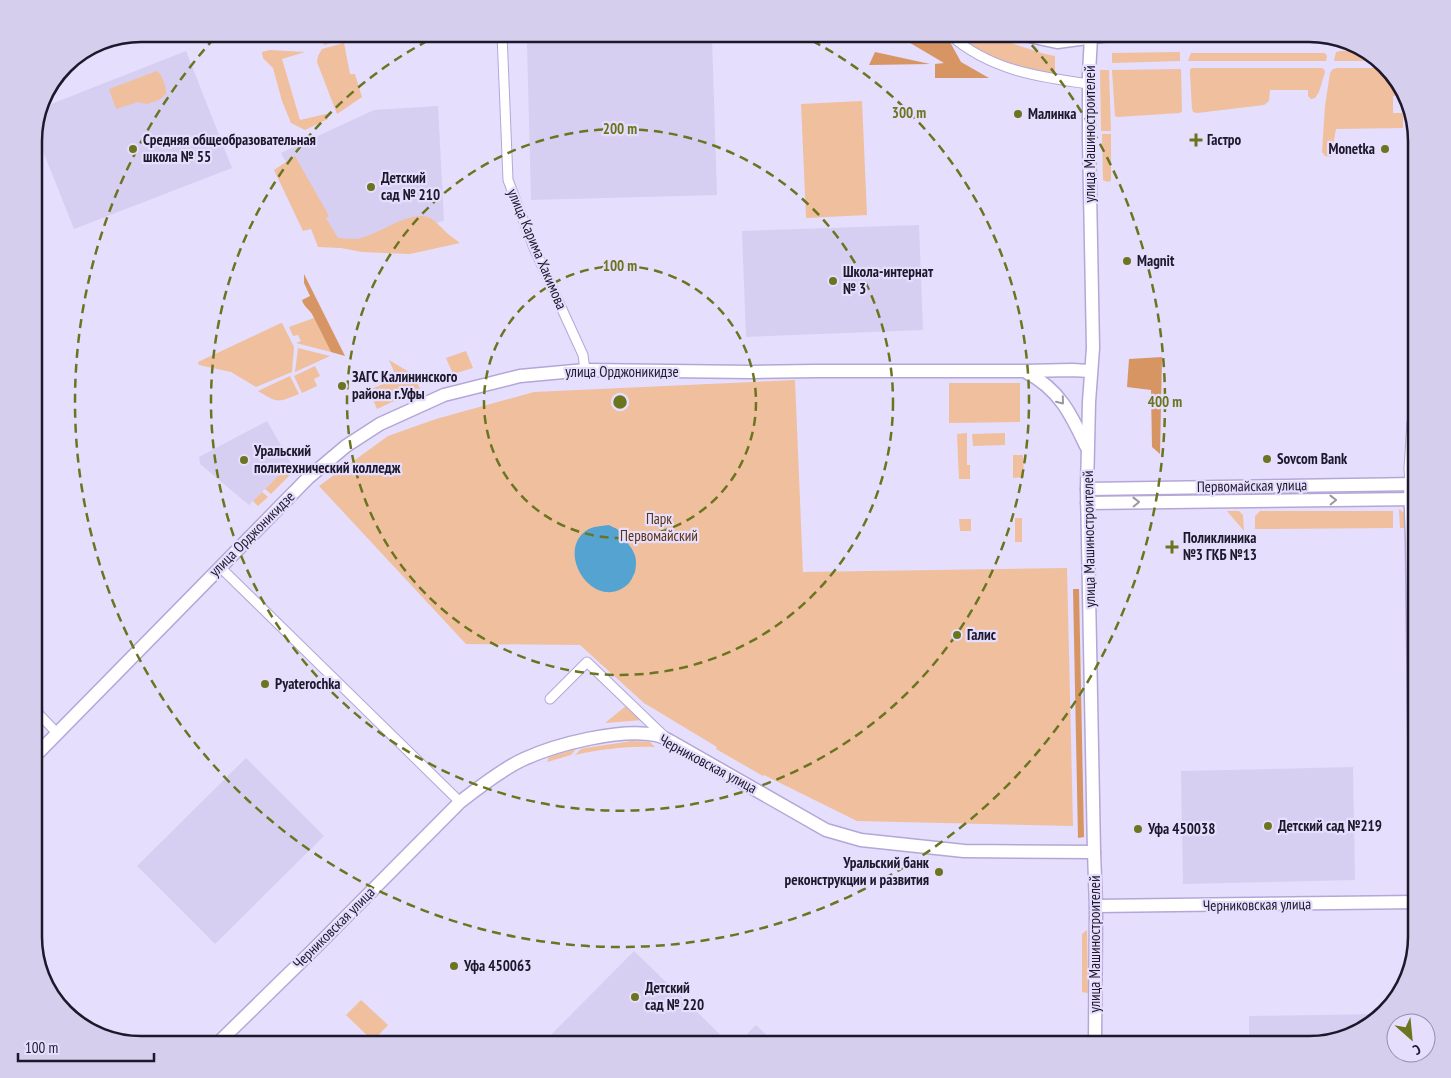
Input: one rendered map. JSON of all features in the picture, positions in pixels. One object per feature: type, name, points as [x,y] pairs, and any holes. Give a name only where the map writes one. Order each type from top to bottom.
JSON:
[{"type":"main road","name":"улица Машиностроителей","points":[[1087,42],[1093,348],[1090,371],[1087,503],[1096,906],[1096,1036]]},
{"type":"main road","name":"улица Орджоникидзе","points":[[43,748],[308,478],[346,446],[380,424],[444,395],[520,376],[585,370],[742,372],[1090,371]]},
{"type":"main road","points":[[1024,371],[1040,379],[1061,401],[1074,421],[1087,449]]},
{"type":"main road","name":"Первомайская улица","points":[[1087,489],[1408,484]]},
{"type":"main road","name":"Первомайская улица","points":[[1087,503],[1408,499]]},
{"type":"main road","name":"Черниковская улица","points":[[225,1036],[460,802],[477,788],[523,760],[552,748],[604,736],[629,734],[656,735],[670,741],[826,830],[861,840],[964,851],[1094,852]]},
{"type":"main road","name":"Черниковская улица","points":[[1096,906],[1408,902]]},
{"type":"street","name":"улица Карима Хакимова","points":[[502,42],[508,180],[534,248],[583,356],[585,370]]},
{"type":"street","points":[[959,42],[988,60],[1021,73],[1089,84]]},
{"type":"street","points":[[220,567],[460,802]]},
{"type":"street","points":[[550,699],[587,662],[651,725],[670,741]]},
{"type":"street","points":[[43,718],[57,733]]},
{"type":"shaded area","points":[[712,42],[717,195],[531,200],[527,43]]},
{"type":"shaded area","points":[[908,42],[950,42],[961,62],[989,78],[935,78],[935,64],[944,63]]},
{"type":"shaded area","name":"Средняя общеобразовательная школа № 55","points":[[186,51],[232,168],[74,229],[43,151],[43,129],[50,105]]},
{"type":"shaded area","points":[[875,52],[930,64],[869,65]]},
{"type":"shaded area","name":"Детский сад № 210","points":[[438,106],[444,221],[331,247],[281,153],[374,110]]},
{"type":"shaded area","name":"Школа-интернат № 3","points":[[919,225],[923,330],[746,337],[742,231]]},
{"type":"shaded area","points":[[304,274],[345,356],[331,352],[312,314],[302,300],[310,296],[304,283]]},
{"type":"shaded area","points":[[1162,357],[1160,454],[1152,447],[1151,390],[1127,387],[1129,359]]},
{"type":"shaded area","name":"Уральский политехнический колледж","points":[[267,421],[291,463],[249,505],[200,464],[199,457]]},
{"type":"shaded area","points":[[1073,589],[1079,589],[1084,837],[1078,838]]},
{"type":"shaded area","points":[[246,758],[324,836],[215,944],[137,866]]},
{"type":"shaded area","name":"Детский сад №219","points":[[1353,767],[1355,880],[1183,884],[1181,771]]},
{"type":"shaded area","name":"Детский сад № 220","points":[[634,951],[722,1036],[550,1036]]},
{"type":"shaded area","points":[[1371,1014],[1341,1030],[1329,1034],[1309,1036],[1249,1036],[1249,1016]]},
{"type":"shaded area","points":[[756,1025],[768,1036],[745,1036]]},
{"type":"green space","points":[[323,42],[334,42],[324,45]]},
{"type":"green space","points":[[967,42],[1010,42],[1055,56],[1055,75],[1021,70],[982,53]]},
{"type":"green space","points":[[344,43],[350,74],[355,74],[362,97],[337,114],[317,62],[322,49]]},
{"type":"green space","points":[[270,50],[305,52],[282,59],[300,120],[326,114],[328,119],[305,130],[291,123],[282,101],[273,68],[263,58],[262,52]]},
{"type":"green space","points":[[1348,51],[1367,61],[1334,61],[1336,52]]},
{"type":"green space","points":[[1180,52],[1180,61],[1112,63],[1112,53]]},
{"type":"green space","points":[[1191,53],[1325,53],[1327,56],[1326,61],[1188,61]]},
{"type":"green space","points":[[1321,68],[1325,72],[1319,92],[1315,98],[1311,99],[1308,96],[1308,90],[1270,90],[1269,101],[1264,105],[1197,113],[1193,112],[1192,109],[1190,69]]},
{"type":"green space","points":[[1375,68],[1388,81],[1397,96],[1393,96],[1393,113],[1403,113],[1403,128],[1336,129],[1331,157],[1325,156],[1322,152],[1325,106],[1330,73],[1333,69]]},
{"type":"green space","points":[[1181,69],[1182,111],[1180,113],[1115,116],[1112,70]]},
{"type":"green space","points":[[1100,70],[1109,70],[1111,131],[1101,131]]},
{"type":"green space","points":[[157,71],[164,81],[166,94],[159,100],[147,104],[138,102],[116,109],[109,89]]},
{"type":"green space","points":[[862,101],[867,215],[806,218],[801,104]]},
{"type":"green space","points":[[1102,134],[1111,134],[1111,180],[1109,182],[1103,180]]},
{"type":"green space","points":[[295,156],[329,216],[326,218],[338,238],[361,238],[406,219],[423,216],[433,220],[460,243],[410,254],[362,252],[341,248],[318,247],[311,229],[303,231],[274,170]]},
{"type":"green space","points":[[314,318],[331,352],[296,343],[301,341],[298,335],[293,336],[289,327]]},
{"type":"green space","points":[[281,323],[294,347],[292,372],[256,387],[231,372],[199,365],[198,362]]},
{"type":"green space","points":[[298,348],[330,356],[295,372]]},
{"type":"green space","points":[[466,351],[473,368],[453,374],[446,358]]},
{"type":"green space","points":[[389,360],[414,375],[420,389],[377,409],[369,390],[397,378]]},
{"type":"green space","points":[[315,366],[320,376],[314,379],[317,386],[302,393],[294,376]]},
{"type":"green space","points":[[290,376],[299,394],[282,400],[274,400],[258,391]]},
{"type":"green space","name":"Парк Первомайский","points":[[795,380],[803,572],[1067,568],[1073,826],[857,821],[763,776],[716,749],[717,747],[644,703],[580,645],[466,644],[319,486],[388,436],[436,419],[534,392]]},
{"type":"green space","points":[[949,383],[1020,383],[1020,422],[949,423]]},
{"type":"green space","points":[[967,433],[967,465],[970,465],[970,479],[959,479],[957,434]]},
{"type":"green space","points":[[1005,433],[1005,445],[973,446],[972,434]]},
{"type":"green space","points":[[1013,455],[1023,455],[1024,477],[1013,478]]},
{"type":"green space","points":[[291,463],[295,470],[271,494],[265,489]]},
{"type":"green space","points":[[262,492],[268,497],[258,506],[253,501]]},
{"type":"green space","points":[[1399,509],[1404,515],[1405,528],[1400,528]]},
{"type":"green space","points":[[1227,511],[1239,511],[1243,515],[1244,531]]},
{"type":"green space","points":[[1260,511],[1393,511],[1393,528],[1255,529],[1255,516]]},
{"type":"green space","points":[[1015,518],[1022,518],[1022,542],[1015,542]]},
{"type":"green space","points":[[959,519],[971,519],[971,531],[960,531]]},
{"type":"green space","points":[[627,705],[644,720],[605,723]]},
{"type":"green space","points":[[632,741],[650,742],[655,747],[615,748],[575,755],[585,748]]},
{"type":"green space","points":[[576,749],[571,755],[547,762],[549,757]]},
{"type":"green space","points":[[1087,930],[1088,993],[1082,992],[1082,934]]},
{"type":"green space","points":[[361,1000],[388,1025],[378,1036],[368,1036],[346,1015]]},
{"type":"water","points":[[609,525],[621,533],[634,553],[636,561],[635,572],[630,582],[614,592],[602,591],[591,586],[582,576],[576,564],[575,552],[578,540],[587,530]]},
{"type":"place","name":"Малинка","points":[[1018,114]]},
{"type":"place","name":"Гастро","points":[[1196,140]]},
{"type":"place","name":"Средняя общеобразовательная школа № 55","points":[[133,149]]},
{"type":"place","name":"Monetka","points":[[1385,149]]},
{"type":"place","name":"Детский сад № 210","points":[[371,187]]},
{"type":"place","name":"Magnit","points":[[1127,261]]},
{"type":"place","name":"Школа-интернат № 3","points":[[833,281]]},
{"type":"place","name":"ЗАГС Калининского района г.Уфы","points":[[342,386]]},
{"type":"place","name":"Sovcom Bank","points":[[1267,459]]},
{"type":"place","name":"Уральский политехнический колледж","points":[[244,460]]},
{"type":"place","name":"Поликлиника №3 ГКБ №13","points":[[1172,547]]},
{"type":"place","name":"Галис","points":[[957,635]]},
{"type":"place","name":"Pyaterochka","points":[[265,684]]},
{"type":"place","name":"Детский сад №219","points":[[1268,826]]},
{"type":"place","name":"Уфа 450038","points":[[1138,829]]},
{"type":"place","name":"Уральский банк реконструкции и развития","points":[[939,872]]},
{"type":"place","name":"Уфа 450063","points":[[454,966]]},
{"type":"place","name":"Детский сад № 220","points":[[635,997]]}]
